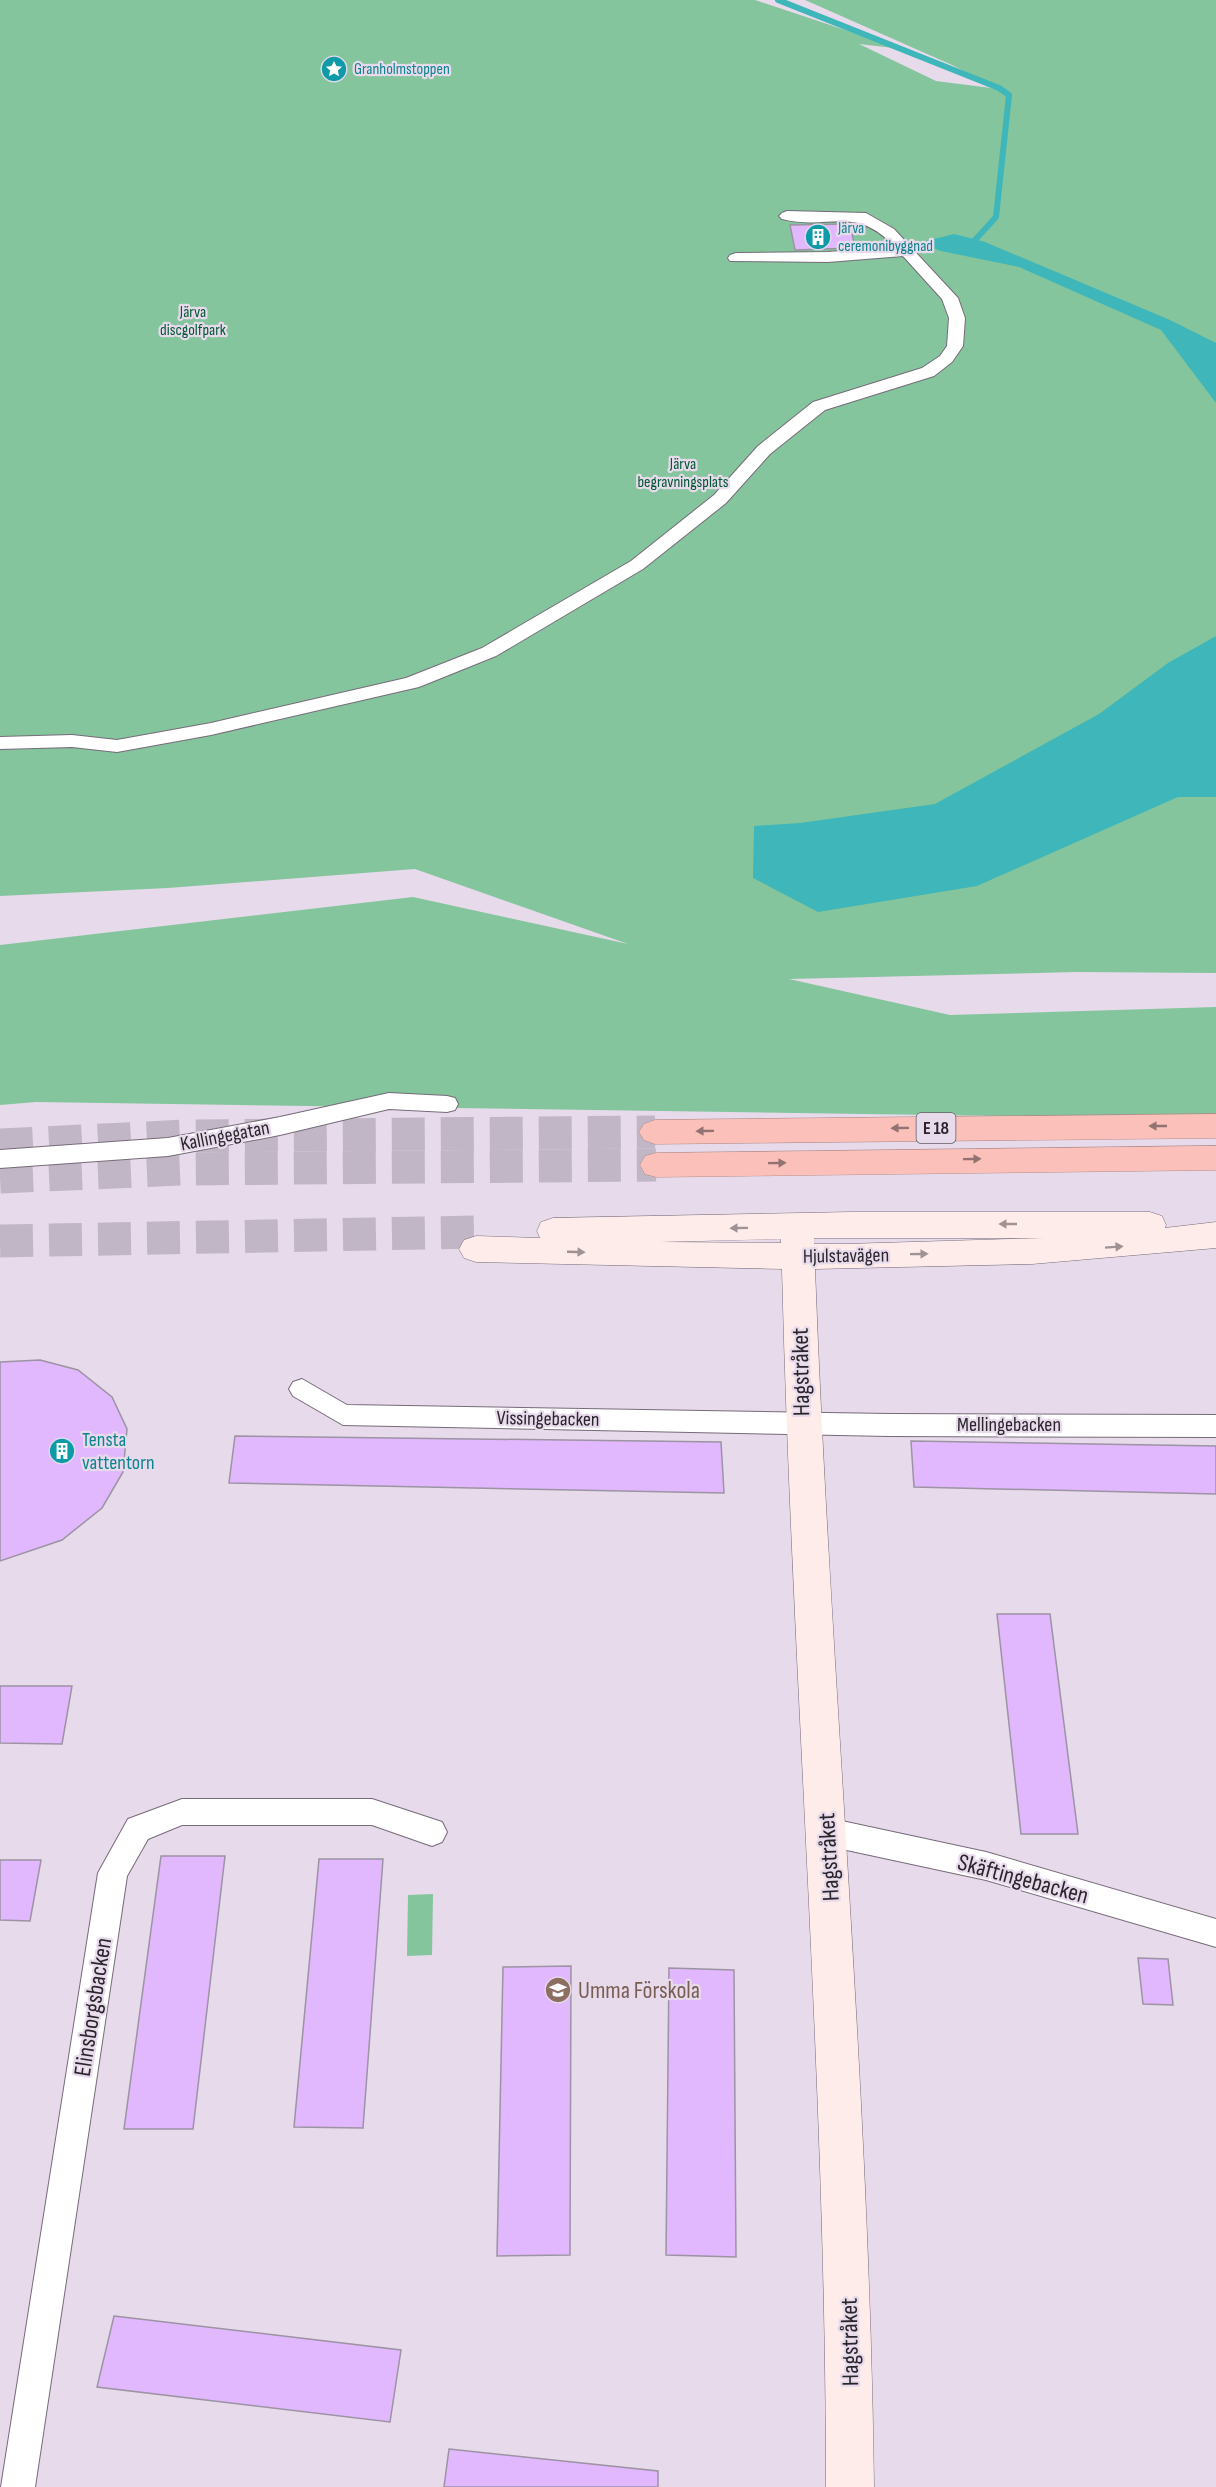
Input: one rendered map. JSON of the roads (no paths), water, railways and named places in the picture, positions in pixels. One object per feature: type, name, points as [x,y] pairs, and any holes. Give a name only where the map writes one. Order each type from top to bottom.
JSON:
[{"type":"highway","name":"E 18","points":[[655,1132],[1216,1126]]},
{"type":"highway","name":"E 18","points":[[656,1165],[1216,1158]]},
{"type":"main road","name":"Hjulstavägen","points":[[798,1242],[1055,1224],[1216,1226]]},
{"type":"main road","name":"Hjulstavägen","points":[[476,1241],[798,1242],[1042,1252],[1127,1246],[1216,1235]]},
{"type":"main road","name":"Hagstråket","points":[[798,1242],[802,1423],[828,1832],[851,2349],[850,2487]]},
{"type":"street","points":[[0,743],[72,741],[117,746],[212,729],[412,683],[489,652],[637,565],[720,499],[764,450],[819,406],[928,372],[946,359],[955,346],[957,318],[950,298],[905,252],[889,232],[866,218],[787,216]]},
{"type":"street","points":[[866,218],[866,238],[872,247],[905,252]]},
{"type":"street","points":[[736,258],[905,252]]},
{"type":"street","name":"Kallingegatan","points":[[0,1159],[168,1147],[280,1126],[389,1101],[447,1104]]},
{"type":"street","name":"Vissingebacken","points":[[302,1389],[343,1415],[802,1423]]},
{"type":"street","name":"Mellingebacken","points":[[802,1423],[1216,1426]]},
{"type":"street","name":"Elinsborgsbacken","points":[[18,2487],[113,1873],[138,1829],[182,1812],[372,1812],[432,1832]]},
{"type":"street","name":"Skäftingebacken","points":[[828,1832],[986,1866],[1216,1933]]},
{"type":"water","points":[[954,234],[985,242],[1170,320],[1216,343],[1216,403],[1161,330],[1019,267],[941,251],[930,247],[926,241]]},
{"type":"water","points":[[1216,636],[1216,797],[1178,797],[977,886],[818,912],[753,878],[754,826],[800,823],[935,804],[1099,714],[1168,663]]},
{"type":"waterway","points":[[778,0],[999,88],[1009,95],[996,217],[975,240]]},
{"type":"tunnel","points":[[0,1145],[187,1136],[655,1132]]},
{"type":"tunnel","points":[[0,1177],[183,1169],[656,1165]]},
{"type":"tunnel","points":[[0,1241],[477,1232]]},
{"type":"place","name":"Granholmstoppen","points":[[334,69]]},
{"type":"place","name":"Järva ceremonibyggnad","points":[[818,237]]},
{"type":"place","name":"Tensta vattentorn","points":[[62,1451]]},
{"type":"place","name":"Umma Förskola","points":[[558,1990]]},
{"type":"park label","name":"Järva discgolfpark","points":[[193,321]]},
{"type":"park label","name":"Järva begravningsplats","points":[[683,473]]}]
